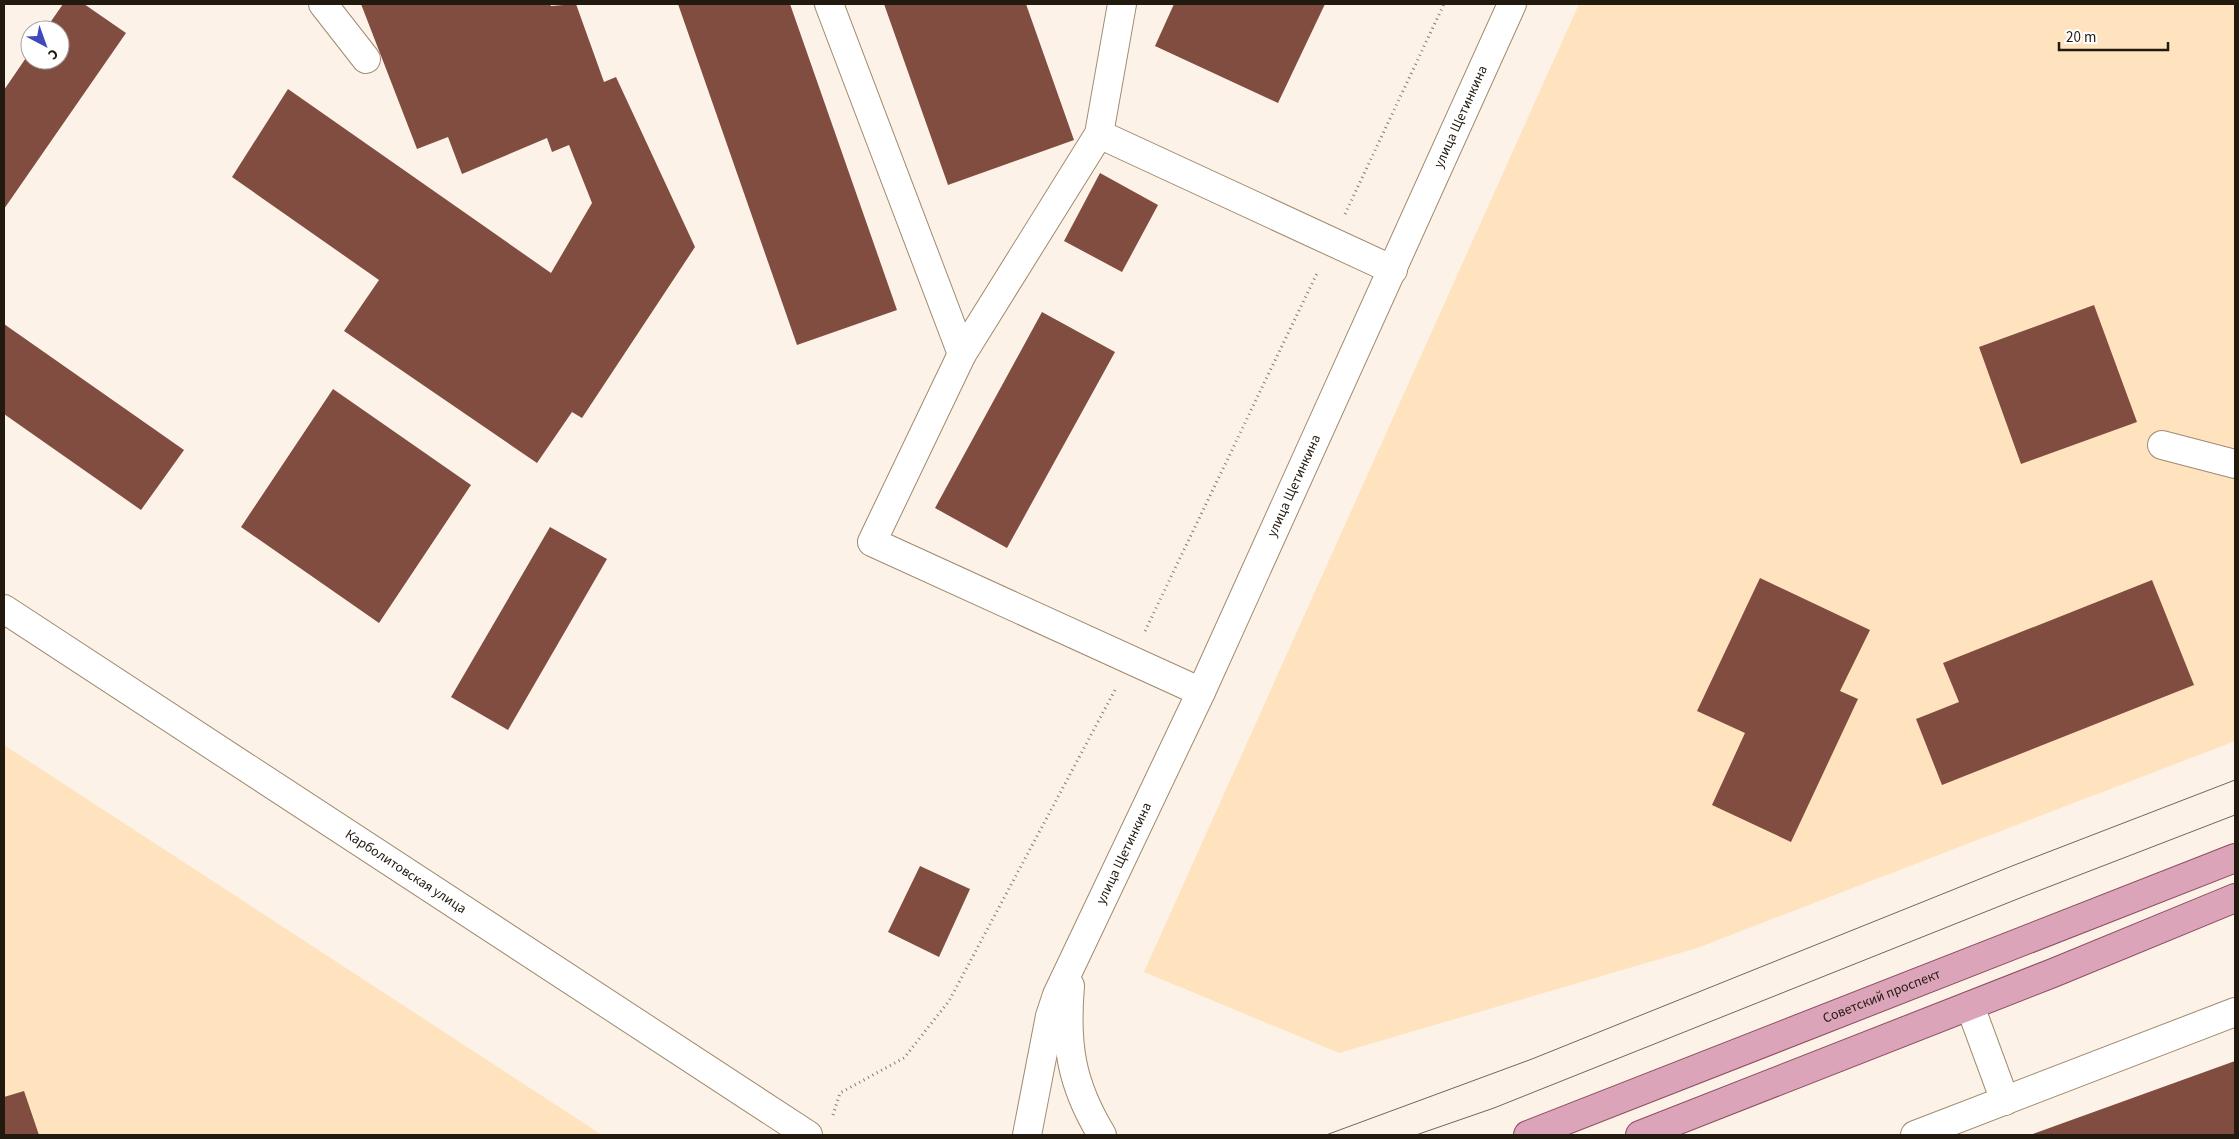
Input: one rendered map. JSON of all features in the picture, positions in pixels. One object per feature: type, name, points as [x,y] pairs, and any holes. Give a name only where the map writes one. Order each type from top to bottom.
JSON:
[{"type":"main road","name":"Советский проспект","points":[[1528,1135],[2235,858]]},
{"type":"main road","points":[[1640,1135],[1970,1006],[2235,898]]},
{"type":"street","points":[[323,4],[366,59]]},
{"type":"street","points":[[830,4],[962,354]]},
{"type":"street","points":[[1122,4],[1099,134],[962,354],[872,542],[1201,692]]},
{"type":"street","name":"улица Щетинкина","points":[[1027,1135],[1050,1016],[1057,995],[1072,967],[1201,692],[1512,4]]},
{"type":"street","points":[[1099,134],[1393,270]]},
{"type":"street","points":[[2162,445],[2235,464]]},
{"type":"street","name":"Карболитовская улица","points":[[4,609],[808,1135]]},
{"type":"street","points":[[1072,967],[1068,1037],[1071,1063],[1081,1094],[1102,1135]]},
{"type":"street","points":[[1970,1006],[2005,1101]]},
{"type":"street","points":[[1916,1135],[2235,1012]]},
{"type":"path","points":[[832,1118],[840,1093],[904,1058],[948,1001],[1131,661],[1332,243],[1444,4]]},
{"type":"shaded area","points":[[1579,4],[2235,4],[2235,741],[1697,948],[1339,1053],[1144,972]]},
{"type":"shaded area","points":[[4,745],[602,1135],[4,1135]]},
{"type":"building","points":[[63,4],[84,4],[126,33],[4,209],[4,90],[20,67],[20,70],[70,70],[70,20],[52,20]]},
{"type":"building","points":[[361,4],[550,4],[551,6],[576,4],[604,82],[616,77],[695,247],[582,418],[572,412],[537,463],[344,331],[379,280],[232,177],[288,89],[551,273],[592,203],[569,145],[552,152],[547,138],[462,174],[448,137],[417,149]]},
{"type":"building","points":[[678,4],[790,4],[897,310],[797,345]]},
{"type":"building","points":[[884,4],[1026,4],[1074,140],[948,185]]},
{"type":"building","points":[[1174,4],[1325,4],[1278,103],[1155,46]]},
{"type":"building","points":[[1100,173],[1158,205],[1122,272],[1064,241]]},
{"type":"building","points":[[2094,305],[2137,422],[2021,464],[1979,347]]},
{"type":"building","points":[[1042,312],[1115,352],[1007,548],[935,508]]},
{"type":"building","points":[[4,324],[184,450],[141,510],[4,414]]},
{"type":"building","points":[[333,389],[471,485],[379,623],[241,527]]},
{"type":"building","points":[[550,527],[607,559],[508,730],[451,697]]},
{"type":"building","points":[[1760,578],[1870,630],[1840,691],[1858,699],[1791,842],[1712,805],[1745,733],[1697,711]]},
{"type":"building","points":[[2152,580],[2194,685],[1942,785],[1916,719],[1959,702],[1943,663]]},
{"type":"building","points":[[920,866],[970,889],[939,957],[888,932]]},
{"type":"building","points":[[2235,1061],[2235,1135],[2030,1135]]},
{"type":"building","points":[[24,1091],[39,1135],[4,1135],[4,1097]]},
{"type":"tram line","points":[[1326,1135],[1532,1059],[2012,866],[2235,780]]},
{"type":"tram line","points":[[1416,1135],[1494,1108],[2025,896],[2235,815]]}]
